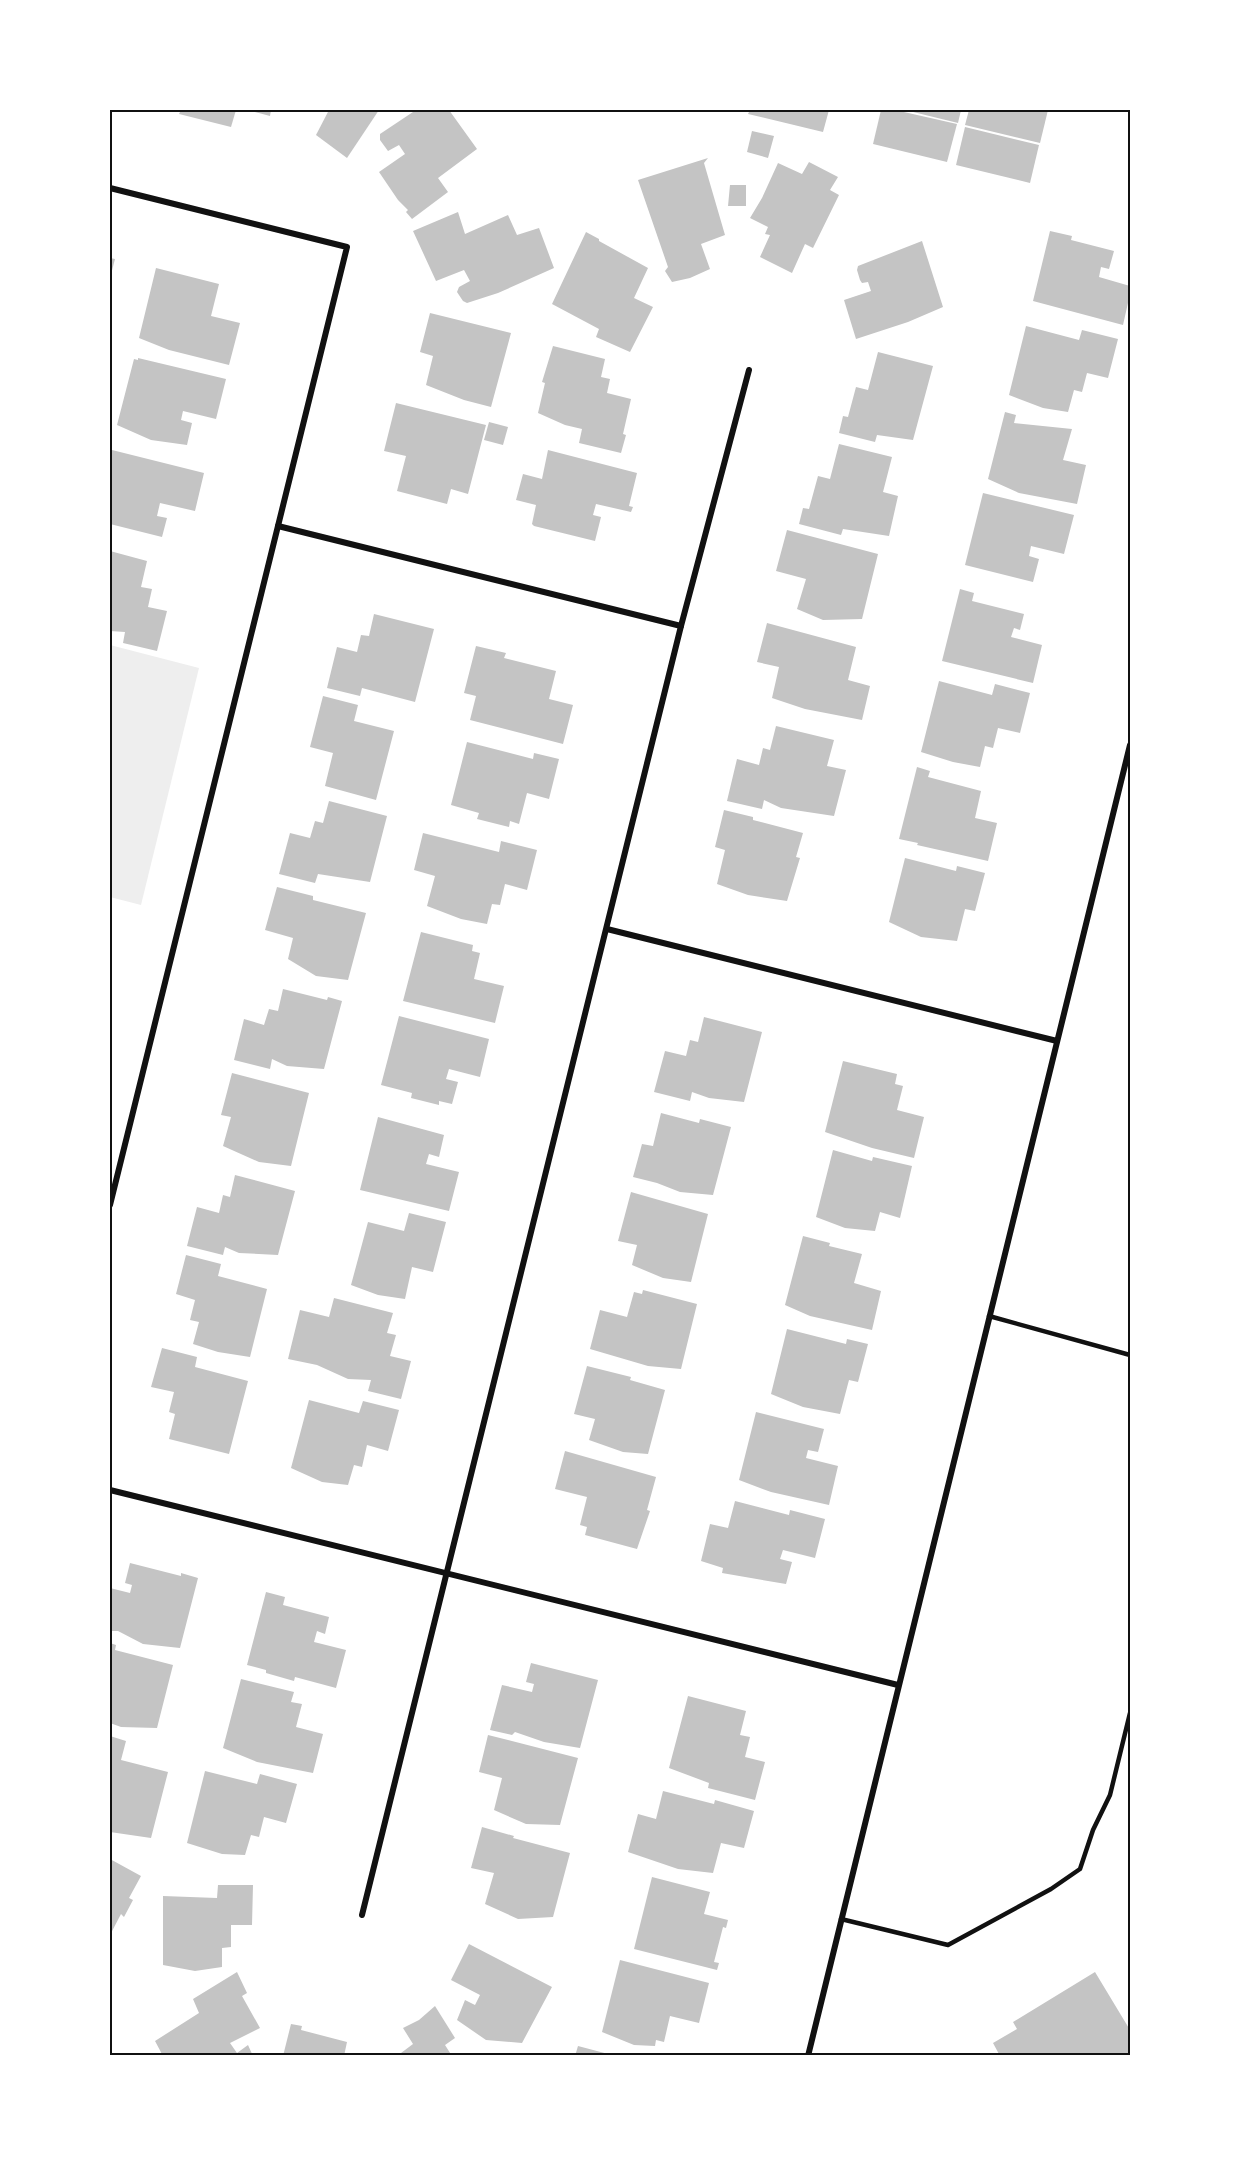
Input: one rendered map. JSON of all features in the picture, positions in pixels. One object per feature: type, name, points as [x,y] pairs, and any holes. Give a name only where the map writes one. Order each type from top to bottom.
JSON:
[{"type":"street","points":[[110,188],[347,247],[110,1204]]},
{"type":"street","points":[[363,1915],[681,626],[749,370]]},
{"type":"street","points":[[278,526],[681,626]]},
{"type":"street","points":[[808,2055],[1131,745]]},
{"type":"street","points":[[607,929],[1057,1041]]},
{"type":"street","points":[[110,1490],[898,1686]]},
{"type":"lane","points":[[989,1316],[1131,1355]]},
{"type":"lane","points":[[841,1919],[948,1945],[1051,1889],[1080,1869],[1093,1830],[1110,1795],[1131,1713]]},
{"type":"shaded area","points":[[110,645],[199,668],[141,905],[110,897]]},
{"type":"building","points":[[181,110],[236,110],[231,127],[179,114]]},
{"type":"building","points":[[247,110],[271,110],[270,116]]},
{"type":"building","points":[[329,110],[379,110],[347,158],[316,135]]},
{"type":"building","points":[[416,110],[449,110],[477,149],[438,178],[448,192],[412,219],[406,212],[408,210],[398,200],[379,172],[405,154],[399,145],[388,151],[380,140],[380,134]]},
{"type":"building","points":[[750,110],[829,110],[823,132],[748,114]]},
{"type":"building","points":[[881,110],[895,110],[957,124],[947,162],[873,144]]},
{"type":"building","points":[[905,110],[961,110],[958,123]]},
{"type":"building","points":[[969,110],[1048,110],[1040,143],[965,125]]},
{"type":"building","points":[[965,127],[1039,145],[1030,183],[956,165]]},
{"type":"building","points":[[752,131],[774,136],[768,158],[747,152]]},
{"type":"building","points":[[708,158],[704,163],[725,235],[701,244],[710,269],[690,278],[672,282],[665,271],[668,267],[638,180]]},
{"type":"building","points":[[809,162],[838,177],[830,190],[839,195],[813,248],[805,244],[792,273],[760,257],[770,235],[765,234],[768,227],[750,218],[778,163],[802,174]]},
{"type":"building","points":[[730,185],[746,185],[746,206],[728,206]]},
{"type":"building","points":[[458,212],[465,234],[508,215],[517,235],[539,228],[554,268],[498,293],[467,303],[463,301],[457,292],[459,287],[470,281],[464,270],[436,281],[413,231]]},
{"type":"building","points":[[1050,231],[1072,236],[1071,240],[1114,251],[1109,269],[1101,267],[1099,277],[1130,286],[1123,325],[1033,301]]},
{"type":"building","points":[[586,232],[648,268],[634,298],[653,307],[630,352],[596,337],[599,329],[552,304]]},
{"type":"building","points":[[922,241],[943,307],[908,322],[856,339],[844,300],[871,291],[868,282],[862,283],[860,280],[858,266]]},
{"type":"building","points":[[110,258],[115,259],[110,278]]},
{"type":"building","points":[[156,268],[219,284],[211,316],[240,323],[229,365],[169,350],[139,338]]},
{"type":"building","points":[[430,313],[511,333],[491,407],[464,400],[426,385],[433,356],[420,352]]},
{"type":"building","points":[[1026,326],[1079,340],[1082,330],[1118,339],[1108,378],[1087,373],[1082,392],[1074,390],[1068,412],[1043,408],[1009,395]]},
{"type":"building","points":[[553,346],[605,359],[601,377],[610,379],[607,393],[631,399],[621,453],[579,443],[582,429],[565,425],[538,413],[545,383],[542,382]]},
{"type":"building","points":[[878,352],[933,366],[913,440],[877,435],[875,442],[839,433],[843,416],[848,417],[856,387],[868,390]]},
{"type":"building","points":[[138,358],[226,379],[216,419],[183,411],[181,420],[192,423],[187,445],[151,440],[117,425],[134,359],[138,360]]},
{"type":"building","points":[[396,403],[486,425],[468,494],[451,489],[447,504],[397,491],[406,456],[384,451]]},
{"type":"building","points":[[1005,412],[1016,415],[1014,423],[1072,429],[1063,460],[1086,465],[1077,504],[1019,493],[988,479]]},
{"type":"building","points":[[489,422],[508,427],[503,445],[484,440]]},
{"type":"building","points":[[839,444],[892,457],[883,492],[898,496],[889,536],[843,529],[841,535],[799,524],[803,508],[809,509],[818,476],[830,479]]},
{"type":"building","points":[[112,450],[204,473],[195,511],[160,503],[157,516],[167,518],[162,537],[110,524]]},
{"type":"building","points":[[548,450],[637,473],[629,506],[633,507],[631,512],[596,504],[593,515],[601,517],[595,541],[534,526],[532,524],[536,505],[516,500],[523,474],[542,479]]},
{"type":"building","points":[[983,493],[1074,515],[1064,554],[1031,546],[1029,556],[1039,559],[1033,582],[965,565]]},
{"type":"building","points":[[787,530],[878,554],[862,619],[823,620],[797,609],[806,579],[776,571]]},
{"type":"building","points":[[110,551],[147,561],[141,587],[152,589],[148,607],[167,611],[157,651],[123,643],[125,632],[110,631]]},
{"type":"building","points":[[960,589],[974,593],[972,601],[1024,614],[1020,630],[1014,628],[1011,637],[1042,645],[1033,683],[942,661]]},
{"type":"building","points":[[374,614],[434,629],[415,702],[362,688],[360,696],[327,688],[337,647],[357,652],[361,635],[369,636]]},
{"type":"building","points":[[767,623],[856,647],[848,680],[870,686],[862,720],[805,709],[772,698],[779,667],[757,662]]},
{"type":"building","points":[[476,646],[506,653],[504,658],[556,671],[549,699],[573,705],[563,744],[470,720],[476,696],[464,693]]},
{"type":"building","points":[[939,681],[992,695],[995,684],[1030,693],[1020,733],[998,728],[993,748],[985,746],[980,767],[953,762],[921,752]]},
{"type":"building","points":[[323,696],[358,705],[354,721],[394,731],[376,800],[325,786],[333,753],[310,747]]},
{"type":"building","points":[[776,726],[834,740],[827,766],[846,770],[834,816],[781,808],[764,800],[762,809],[727,801],[737,759],[759,765],[763,748],[770,750]]},
{"type":"building","points":[[467,742],[533,759],[534,753],[559,759],[549,799],[527,793],[519,824],[510,821],[509,827],[477,819],[479,813],[451,805]]},
{"type":"building","points":[[917,767],[930,771],[928,777],[981,791],[975,818],[997,823],[988,861],[899,839]]},
{"type":"building","points":[[329,801],[387,816],[370,882],[318,874],[315,883],[279,874],[290,833],[310,838],[315,821],[323,823]]},
{"type":"building","points":[[724,810],[803,833],[796,857],[800,858],[787,901],[748,895],[717,884],[725,850],[715,847]]},
{"type":"building","points":[[423,833],[499,852],[501,841],[537,850],[527,890],[505,884],[500,905],[492,904],[487,924],[461,919],[427,906],[435,876],[414,870]]},
{"type":"building","points":[[905,858],[956,871],[957,866],[985,873],[975,911],[965,909],[957,941],[921,937],[889,922]]},
{"type":"building","points":[[277,887],[313,896],[313,900],[366,913],[348,980],[316,976],[288,959],[293,938],[265,930]]},
{"type":"building","points":[[421,932],[473,945],[472,951],[480,953],[474,979],[504,986],[495,1023],[403,1001]]},
{"type":"building","points":[[283,989],[327,1000],[328,997],[342,1001],[324,1069],[287,1066],[272,1059],[270,1069],[234,1060],[244,1019],[264,1025],[269,1009],[278,1011]]},
{"type":"building","points":[[399,1016],[489,1039],[480,1077],[449,1069],[446,1079],[458,1082],[452,1104],[439,1101],[439,1105],[411,1098],[412,1093],[381,1085]]},
{"type":"building","points":[[704,1017],[762,1032],[744,1102],[709,1098],[692,1092],[690,1101],[654,1092],[665,1051],[686,1056],[690,1040],[698,1042]]},
{"type":"building","points":[[843,1061],[897,1074],[895,1084],[903,1086],[897,1110],[924,1117],[914,1158],[872,1148],[825,1132]]},
{"type":"building","points":[[232,1073],[309,1093],[291,1166],[259,1162],[223,1146],[231,1117],[221,1115]]},
{"type":"building","points":[[661,1113],[699,1123],[700,1119],[731,1127],[713,1195],[680,1192],[633,1177],[642,1144],[653,1146]]},
{"type":"building","points":[[378,1117],[444,1135],[439,1157],[429,1154],[426,1164],[459,1172],[449,1211],[360,1190]]},
{"type":"building","points":[[833,1150],[872,1161],[873,1157],[912,1166],[900,1218],[880,1212],[875,1231],[845,1228],[816,1217]]},
{"type":"building","points":[[235,1175],[295,1191],[278,1255],[239,1253],[225,1247],[223,1255],[187,1246],[197,1207],[219,1213],[223,1195],[230,1197]]},
{"type":"building","points":[[631,1192],[708,1214],[691,1282],[663,1278],[632,1265],[637,1245],[618,1241]]},
{"type":"building","points":[[409,1213],[446,1222],[433,1272],[412,1267],[405,1299],[378,1295],[351,1285],[368,1222],[404,1231]]},
{"type":"building","points":[[803,1236],[830,1243],[829,1246],[862,1254],[854,1283],[881,1291],[872,1330],[810,1316],[785,1305]]},
{"type":"building","points":[[186,1255],[221,1264],[218,1276],[267,1289],[250,1357],[218,1352],[193,1344],[199,1322],[190,1320],[195,1300],[176,1294]]},
{"type":"building","points":[[643,1290],[697,1304],[681,1369],[648,1366],[590,1349],[600,1310],[627,1317],[634,1292],[642,1294]]},
{"type":"building","points":[[334,1298],[393,1313],[387,1333],[396,1335],[390,1356],[411,1361],[401,1399],[368,1391],[371,1380],[348,1379],[317,1365],[288,1359],[300,1310],[329,1317]]},
{"type":"building","points":[[787,1329],[846,1344],[847,1339],[868,1344],[858,1382],[849,1380],[840,1414],[803,1407],[771,1394]]},
{"type":"building","points":[[162,1348],[197,1357],[195,1367],[248,1381],[229,1454],[169,1439],[175,1414],[169,1412],[174,1392],[151,1387]]},
{"type":"building","points":[[587,1366],[631,1377],[630,1380],[665,1390],[648,1454],[623,1452],[589,1440],[595,1419],[574,1414]]},
{"type":"building","points":[[309,1400],[359,1413],[363,1401],[399,1410],[388,1451],[367,1445],[362,1467],[354,1465],[348,1485],[322,1482],[291,1468]]},
{"type":"building","points":[[756,1412],[824,1429],[818,1452],[808,1450],[806,1458],[838,1466],[829,1505],[771,1492],[739,1480]]},
{"type":"building","points":[[565,1451],[656,1477],[647,1510],[650,1511],[637,1549],[585,1535],[587,1527],[580,1525],[587,1497],[555,1489]]},
{"type":"building","points":[[735,1501],[789,1515],[790,1510],[825,1519],[815,1558],[783,1550],[780,1559],[792,1562],[786,1584],[722,1573],[723,1568],[701,1561],[710,1524],[728,1528]]},
{"type":"building","points":[[130,1563],[198,1578],[180,1648],[143,1644],[118,1631],[110,1631],[110,1588],[130,1593],[132,1585],[125,1583]]},
{"type":"building","points":[[266,1592],[285,1597],[283,1605],[329,1617],[325,1634],[317,1631],[314,1642],[346,1650],[336,1688],[295,1677],[294,1681],[247,1665]]},
{"type":"building","points":[[110,1643],[116,1645],[115,1650],[173,1665],[157,1728],[121,1727],[110,1723]]},
{"type":"building","points":[[531,1663],[598,1680],[580,1748],[544,1742],[515,1732],[512,1735],[490,1730],[502,1685],[532,1692],[534,1684],[526,1682]]},
{"type":"building","points":[[241,1679],[294,1692],[291,1702],[302,1704],[296,1727],[323,1734],[313,1773],[257,1762],[223,1748]]},
{"type":"building","points":[[688,1696],[746,1711],[740,1735],[750,1737],[745,1757],[765,1762],[755,1800],[708,1788],[709,1783],[669,1768]]},
{"type":"building","points":[[488,1735],[578,1758],[560,1825],[526,1824],[494,1810],[502,1778],[479,1772]]},
{"type":"building","points":[[110,1736],[126,1741],[121,1760],[168,1772],[151,1838],[110,1832]]},
{"type":"building","points":[[205,1771],[257,1784],[260,1774],[297,1784],[286,1823],[264,1817],[259,1837],[251,1835],[245,1855],[222,1854],[187,1843]]},
{"type":"building","points":[[663,1791],[714,1804],[715,1800],[754,1811],[744,1848],[721,1843],[713,1873],[678,1869],[628,1852],[638,1814],[656,1819]]},
{"type":"building","points":[[482,1827],[570,1853],[553,1917],[518,1919],[485,1904],[494,1873],[471,1868]]},
{"type":"building","points":[[110,1859],[141,1876],[129,1898],[133,1900],[124,1917],[121,1914],[110,1935]]},
{"type":"building","points":[[652,1877],[710,1892],[704,1914],[728,1920],[726,1928],[723,1927],[714,1962],[719,1963],[717,1970],[634,1949]]},
{"type":"building","points":[[218,1885],[253,1885],[252,1925],[231,1925],[231,1947],[222,1948],[222,1967],[195,1971],[163,1965],[163,1896],[217,1898]]},
{"type":"building","points":[[469,1944],[552,1987],[522,2043],[486,2040],[457,2020],[465,2000],[475,2005],[480,1995],[451,1980]]},
{"type":"building","points":[[620,1960],[709,1983],[699,2023],[670,2016],[664,2042],[656,2040],[655,2046],[634,2045],[602,2032]]},
{"type":"building","points":[[237,1972],[247,1993],[242,1996],[260,2028],[230,2043],[237,2053],[248,2045],[253,2056],[163,2056],[155,2041],[199,2013],[193,1999]]},
{"type":"building","points":[[1095,1972],[1130,2030],[1130,2056],[1000,2056],[993,2043],[1017,2029],[1013,2022]]},
{"type":"building","points":[[435,2006],[455,2038],[445,2045],[452,2056],[397,2056],[413,2044],[403,2028],[419,2020]]},
{"type":"building","points":[[291,2024],[302,2026],[301,2030],[347,2042],[344,2056],[283,2056]]},
{"type":"building","points":[[578,2046],[612,2055],[612,2056],[575,2056]]}]
